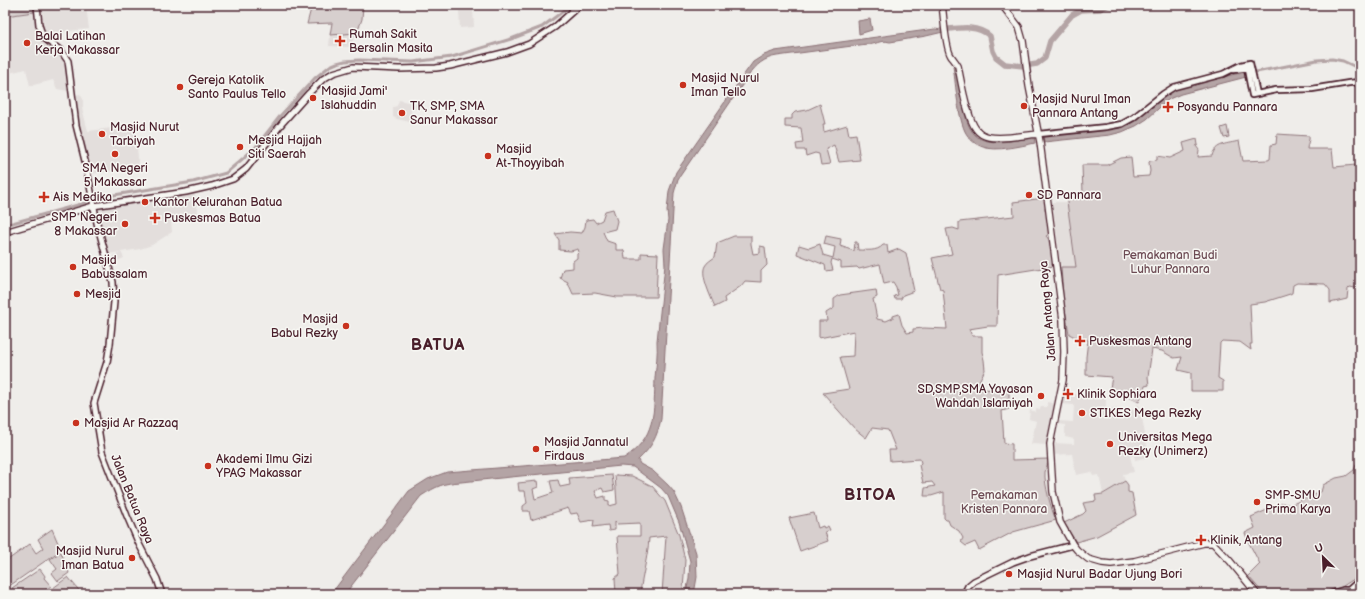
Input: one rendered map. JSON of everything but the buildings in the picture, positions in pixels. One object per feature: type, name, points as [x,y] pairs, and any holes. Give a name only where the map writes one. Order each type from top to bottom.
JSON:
[{"type":"main road","name":"Jalan Batua Raya","points":[[37,5],[42,34],[46,40],[61,51],[68,61],[74,99],[74,117],[85,160],[95,214],[114,287],[107,362],[94,403],[102,452],[126,516],[157,578],[162,594]]},
{"type":"main road","points":[[5,232],[93,205],[186,192],[233,179],[246,169],[283,122],[309,93],[333,73],[353,67],[402,69],[436,68],[507,52],[529,44],[555,27],[572,8],[580,5]]},
{"type":"main road","points":[[942,5],[944,24],[951,56],[955,59],[958,66],[970,116],[976,129],[984,135],[992,137],[1039,134]]},
{"type":"main road","name":"Jalan Antang Raya","points":[[1002,5],[1018,27],[1023,41],[1039,134],[1057,272],[1064,341],[1063,380],[1050,444],[1052,482],[1060,522],[1073,544],[1088,559],[1102,563],[1111,564],[1134,561],[1212,542],[1257,594]]},
{"type":"main road","points":[[95,214],[99,208],[105,204]]},
{"type":"main road","points":[[964,594],[968,586],[974,581],[1013,562],[1073,544]]},
{"type":"street","points":[[1039,134],[1122,124],[1133,118],[1174,87],[1232,70],[1248,68],[1254,94],[1282,90],[1312,89],[1360,82]]},
{"type":"street","points":[[1344,594],[1360,580]]},
{"type":"street","points":[[1330,594],[1343,590],[1349,590]]},
{"type":"shaded area","points":[[41,5],[86,5],[89,29],[45,33]]},
{"type":"shaded area","points":[[473,9],[474,27],[460,28],[459,10]]},
{"type":"shaded area","points":[[34,12],[40,38],[48,42],[59,51],[63,59],[68,91],[57,89],[53,80],[30,86],[26,69],[5,74],[5,16]]},
{"type":"shaded area","points":[[870,19],[872,30],[859,34],[858,21]]},
{"type":"shaded area","points":[[935,29],[942,30],[943,32],[890,42],[883,41],[872,44],[777,56],[764,60],[754,68],[678,179],[674,193],[661,419],[658,431],[653,441],[647,451],[638,460],[640,464],[653,471],[668,485],[674,492],[681,507],[696,553],[697,577],[694,594],[686,594],[690,561],[679,522],[668,496],[661,488],[633,467],[621,466],[455,482],[436,487],[421,496],[345,594],[331,594],[409,491],[428,479],[447,472],[624,458],[634,450],[648,433],[653,413],[657,341],[665,265],[664,249],[668,220],[667,211],[669,191],[676,172],[745,73],[753,62],[764,55],[775,51]]},
{"type":"shaded area","name":"Rumah Sakit Bersalin Masita","points":[[357,33],[349,47],[329,46],[330,35]]},
{"type":"shaded area","points":[[956,65],[966,116],[971,130],[975,135],[981,139],[993,142],[1005,142],[1034,137],[1035,143],[995,149],[974,143],[965,131],[960,116],[953,66]]},
{"type":"shaded area","points":[[1244,72],[1246,77],[1181,94],[1169,99],[1147,119],[1122,132],[1110,135],[1044,142],[1043,136],[1115,128],[1124,125],[1132,121],[1175,89]]},
{"type":"shaded area","name":"SMA Negeri 5 Makassar","points":[[80,94],[83,99],[82,108],[88,131],[135,125],[139,168],[89,174],[75,115],[73,96]]},
{"type":"shaded area","name":"TK, SMP, SMA Sanur Makassar","points":[[399,100],[416,104],[416,109],[411,110],[410,122],[393,117],[393,107],[397,106]]},
{"type":"shaded area","points":[[194,191],[198,213],[179,221],[171,221],[172,232],[152,245],[140,249],[108,254],[98,216],[99,211],[103,206]]},
{"type":"shaded area","points":[[1052,202],[1067,202],[1076,267],[1061,267]]},
{"type":"shaded area","points":[[121,252],[124,258],[114,262],[113,256]]},
{"type":"shaded area","name":"Universitas Mega Rezky (Unimerz)","points":[[1062,394],[1106,395],[1106,408],[1136,410],[1137,404],[1140,406],[1149,457],[1135,460],[1134,455],[1130,456],[1134,472],[1123,474],[1125,481],[1103,494],[1099,475],[1093,476],[1091,472],[1076,475],[1072,454],[1051,455],[1052,443],[1074,444],[1074,439],[1065,437],[1065,425],[1058,424],[1058,421],[1073,422],[1074,405],[1061,404]]},
{"type":"shaded area","points":[[1047,402],[1056,404],[1048,434],[1047,445],[1031,444],[1036,421],[1029,419],[1030,410],[1036,412],[1036,408],[1040,409],[1041,407],[1047,407]]},
{"type":"green space","points":[[5,5],[33,5],[34,12],[5,16]]},
{"type":"green space","points":[[312,5],[363,5],[362,19],[357,33],[330,35],[332,23],[307,24]]},
{"type":"green space","points":[[820,104],[825,124],[823,124],[824,132],[847,125],[849,135],[856,134],[860,160],[839,162],[834,145],[826,149],[830,164],[821,165],[819,154],[815,153],[806,156],[805,150],[797,150],[796,144],[803,143],[801,128],[785,127],[785,119],[792,119],[792,115],[795,112],[807,110]]},
{"type":"green space","points":[[1227,126],[1229,137],[1224,138],[1221,128]]},
{"type":"green space","name":"Pemakaman Budi Luhur Pannara","points":[[1277,134],[1309,136],[1307,149],[1332,149],[1334,167],[1356,165],[1356,184],[1360,202],[1360,289],[1350,287],[1348,289],[1347,299],[1330,303],[1330,290],[1325,284],[1297,283],[1293,285],[1292,293],[1290,294],[1265,302],[1250,304],[1251,350],[1240,342],[1222,341],[1220,343],[1218,378],[1223,381],[1223,391],[1191,391],[1191,373],[1178,370],[1182,357],[1174,358],[1162,351],[1152,349],[1148,377],[1149,385],[1145,386],[1139,402],[1110,388],[1112,377],[1086,375],[1088,340],[1069,334],[1063,296],[1061,267],[1076,267],[1067,202],[1069,197],[1083,193],[1082,165],[1107,165],[1121,158],[1131,157],[1133,177],[1149,176],[1150,161],[1157,160],[1157,156],[1170,158],[1185,151],[1183,143],[1197,139],[1198,145],[1196,146],[1199,150],[1198,157],[1212,156],[1219,146],[1239,141],[1243,161],[1268,160],[1270,159],[1271,145],[1276,144]]},
{"type":"green space","name":"Pemakaman Kristen Pannara","points":[[1045,198],[1049,234],[1046,236],[1051,242],[1055,266],[998,275],[997,326],[969,329],[972,336],[982,336],[982,352],[985,370],[977,389],[1009,390],[1009,409],[1002,411],[1004,443],[1012,444],[1012,460],[1049,459],[1045,472],[1046,483],[1050,503],[1056,520],[1013,532],[979,550],[975,542],[966,546],[961,542],[963,538],[959,531],[950,525],[948,520],[944,518],[944,492],[931,496],[924,496],[925,488],[935,486],[932,482],[923,483],[919,465],[921,463],[920,459],[890,461],[889,450],[896,450],[888,430],[872,428],[866,438],[855,429],[823,393],[849,389],[840,357],[853,356],[854,331],[819,338],[819,321],[827,321],[826,313],[834,308],[834,299],[840,295],[876,290],[877,297],[873,299],[877,319],[886,321],[899,314],[902,325],[907,333],[913,332],[913,329],[947,329],[943,290],[940,289],[932,258],[952,254],[946,229],[953,228],[959,230],[959,222],[1014,216],[1013,202]]},
{"type":"green space","points":[[613,209],[617,221],[615,229],[603,232],[607,241],[616,244],[616,250],[624,250],[625,259],[641,259],[641,253],[658,254],[656,297],[617,297],[595,293],[573,294],[569,285],[567,285],[568,282],[560,278],[563,269],[573,268],[573,261],[577,258],[577,254],[579,252],[578,249],[571,251],[559,250],[559,240],[555,234],[570,232],[582,233],[586,220],[593,219],[596,223],[602,220],[605,211]]},
{"type":"green space","points":[[734,236],[751,236],[753,254],[760,253],[760,246],[765,247],[767,265],[761,271],[761,282],[745,281],[741,286],[724,298],[725,302],[715,307],[704,275],[705,266],[715,257],[717,243]]},
{"type":"green space","points":[[826,236],[841,239],[840,246],[854,251],[855,242],[857,242],[858,250],[875,250],[883,245],[887,245],[888,253],[899,249],[906,253],[914,291],[903,295],[901,299],[895,299],[894,296],[898,295],[896,287],[893,282],[884,284],[880,264],[859,269],[857,267],[841,268],[841,262],[832,259],[831,263],[833,270],[826,271],[825,265],[797,254],[799,245],[809,248],[820,244],[823,255],[833,258],[835,247],[824,244]]},
{"type":"green space","points":[[1360,441],[1360,575],[1340,588],[1323,594],[1264,594],[1248,576],[1260,564],[1245,533],[1255,528],[1251,517],[1283,503],[1290,505],[1321,492],[1323,485],[1336,478],[1346,476],[1354,470],[1358,460],[1357,446]]},
{"type":"green space","points":[[612,475],[614,490],[604,492],[602,488],[595,491],[598,498],[605,496],[605,500],[609,501],[609,506],[617,504],[615,475],[632,476],[652,486],[665,501],[679,535],[685,560],[683,590],[681,593],[662,594],[666,536],[649,538],[640,594],[616,594],[615,578],[620,574],[617,536],[640,536],[640,523],[617,524],[615,522],[615,530],[609,531],[608,525],[593,527],[594,520],[581,522],[577,513],[571,514],[568,508],[531,520],[529,511],[523,511],[523,506],[527,503],[525,491],[519,491],[518,483],[537,481],[538,487],[533,489],[535,499],[553,493],[550,481],[558,480],[560,487],[570,485],[569,478]]},
{"type":"green space","points":[[1125,481],[1128,485],[1128,492],[1132,493],[1136,515],[1097,536],[1076,542],[1064,523],[1086,511],[1083,503],[1096,501],[1095,495],[1103,494]]},
{"type":"green space","points":[[814,513],[818,528],[828,526],[830,530],[825,532],[828,541],[800,551],[789,518]]},
{"type":"green space","points":[[52,529],[61,550],[5,589],[5,562],[30,544],[36,553],[43,548],[38,539]]},
{"type":"green space","points":[[61,552],[69,573],[58,581],[52,573],[57,569],[50,559]]},
{"type":"green space","points":[[40,569],[45,576],[44,578],[51,586],[40,594],[17,594],[12,588]]},
{"type":"green space","points":[[68,577],[82,594],[69,594],[67,591],[64,594],[45,594]]},
{"type":"waterway","points":[[942,30],[973,28],[985,32],[990,36],[993,51],[996,57],[1005,64],[1024,66],[1037,64],[1045,58],[1050,41],[1072,15],[1081,10],[1100,9],[1109,5]]},
{"type":"waterway","points":[[5,225],[114,195],[193,182],[226,173],[255,148],[281,115],[315,78],[330,66],[345,61],[359,60],[413,62],[452,57],[511,39],[542,27],[570,6]]},
{"type":"waterway","points":[[1251,73],[1317,60],[1332,59],[1343,61],[1360,69]]},
{"type":"place","name":"Rumah Sakit Bersalin Masita","points":[[340,41]]},
{"type":"place","name":"Balai Latihan Kerja Makassar","points":[[27,43]]},
{"type":"place","name":"Masjid Nurul Iman Tello","points":[[683,85]]},
{"type":"place","name":"Gereja Katolik Santo Paulus Tello","points":[[180,87]]},
{"type":"place","name":"Masjid Jami' Islahuddin","points":[[313,98]]},
{"type":"place","name":"Masjid Nurul Iman Pannara Antang","points":[[1024,106]]},
{"type":"place","name":"Posyandu Pannara","points":[[1168,107]]},
{"type":"place","name":"TK, SMP, SMA Sanur Makassar","points":[[402,113]]},
{"type":"place","name":"Masjid Nurut Tarbiyah","points":[[102,134]]},
{"type":"place","name":"Mesjid Hajjah Siti Saerah","points":[[240,147]]},
{"type":"place","name":"SMA Negeri 5 Makassar","points":[[115,154]]},
{"type":"place","name":"Masjid At-Thoyyibah","points":[[488,156]]},
{"type":"place","name":"SD Pannara","points":[[1029,195]]},
{"type":"place","name":"Ais Medika","points":[[44,197]]},
{"type":"place","name":"Kantor Kelurahan Batua","points":[[145,202]]},
{"type":"place","name":"Puskesmas Batua","points":[[155,218]]},
{"type":"place","name":"SMP Negeri 8 Makassar","points":[[125,224]]},
{"type":"place","name":"Masjid Babussalam","points":[[73,267]]},
{"type":"place","name":"Mesjid","points":[[77,294]]},
{"type":"place","name":"Masjid Babul Rezky","points":[[346,326]]},
{"type":"place","name":"Puskesmas Antang","points":[[1080,341]]},
{"type":"place","name":"Klinik Sophiara","points":[[1068,394]]},
{"type":"place","name":"SD,SMP,SMA Yayasan Wahdah Islamiyah","points":[[1041,396]]},
{"type":"place","name":"STIKES Mega Rezky","points":[[1082,413]]},
{"type":"place","name":"Masjid Ar Razzaq","points":[[76,423]]},
{"type":"place","name":"Universitas Mega Rezky (Unimerz)","points":[[1110,444]]},
{"type":"place","name":"Masjid Jannatul Firdaus","points":[[536,449]]},
{"type":"place","name":"Akademi Ilmu Gizi YPAG Makassar","points":[[208,466]]},
{"type":"place","name":"SMP-SMU Prima Karya","points":[[1257,502]]},
{"type":"place","name":"Klinik, Antang","points":[[1201,540]]},
{"type":"place","name":"Masjid Nurul Iman Batua","points":[[132,558]]},
{"type":"place","name":"Masjid Nurul Badar Ujung Bori","points":[[1009,574]]},
{"type":"district","name":"BATUA","points":[[438,345]]},
{"type":"district","name":"BITOA","points":[[870,495]]}]
